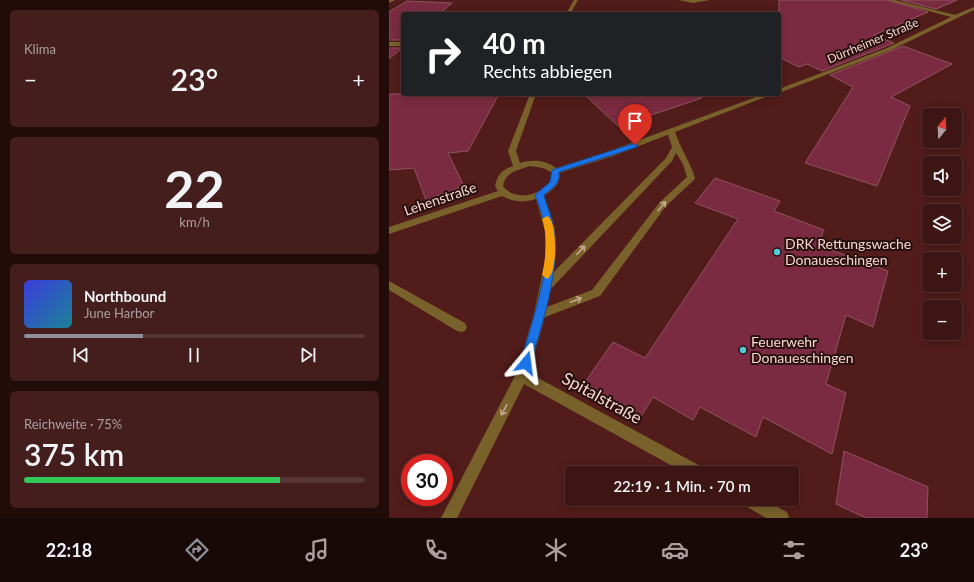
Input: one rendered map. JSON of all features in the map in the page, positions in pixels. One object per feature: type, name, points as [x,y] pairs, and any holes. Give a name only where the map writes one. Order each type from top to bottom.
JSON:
[{"type":"street","points":[[389,2],[393,0]]},
{"type":"street","points":[[569,12],[576,0]]},
{"type":"street","points":[[680,0],[708,0]]},
{"type":"street","points":[[890,0],[955,17]]},
{"type":"street","name":"Dürrheimer Straße","points":[[781,90],[889,49],[974,8]]},
{"type":"street","points":[[389,44],[401,44]]},
{"type":"street","points":[[517,165],[512,151],[532,96]]},
{"type":"street","points":[[555,171],[610,154],[765,96]]},
{"type":"street","points":[[540,314],[596,292],[663,204],[691,178],[687,164],[675,147],[671,132]]},
{"type":"street","points":[[545,288],[669,159],[675,147]]},
{"type":"street","points":[[540,163],[549,166],[555,171],[556,177],[554,183],[539,195],[517,199],[508,197],[501,193],[498,186],[500,178],[507,171],[517,165],[540,163]]},
{"type":"street","name":"Lehenstraße","points":[[389,231],[501,193]]},
{"type":"street","points":[[449,518],[522,376],[540,314],[550,261],[550,230],[539,195]]},
{"type":"street","points":[[389,285],[461,327]]},
{"type":"street","name":"Spitalstraße","points":[[522,376],[686,466]]},
{"type":"street","points":[[760,506],[781,518]]},
{"type":"building","points":[[779,0],[887,0],[928,12],[874,35],[894,43],[822,71],[807,64],[799,67],[781,58],[781,12],[779,12]]},
{"type":"building","points":[[901,0],[957,0],[936,9]]},
{"type":"building","points":[[407,1],[452,3],[441,12],[401,12],[401,40],[389,40],[389,12]]},
{"type":"building","points":[[903,46],[952,64],[891,97],[910,106],[877,186],[805,163],[853,87],[830,75]]},
{"type":"building","points":[[389,48],[401,48],[401,49],[389,59]]},
{"type":"building","points":[[389,94],[401,94],[401,96],[498,96],[468,151],[448,153],[464,186],[426,200],[414,168],[389,170]]},
{"type":"building","points":[[586,96],[702,96],[702,98],[618,126]]},
{"type":"building","name":"Feuerwehr Donaueschingen","points":[[715,178],[780,201],[774,211],[824,230],[818,245],[888,271],[873,327],[846,315],[826,384],[846,393],[832,454],[763,417],[756,437],[700,407],[693,420],[653,397],[640,418],[583,385],[613,342],[645,358],[738,219],[695,203]]},
{"type":"building","points":[[844,451],[928,487],[927,518],[866,518],[836,504]]},
{"type":"slow traffic","points":[[547,219],[550,230],[550,261],[547,275]]},
{"type":"place","name":"DRK Rettungswache Donaueschingen","points":[[777,252]]},
{"type":"place","name":"Feuerwehr Donaueschingen","points":[[743,350]]},
{"type":"route","points":[[526,363],[540,314],[550,261],[550,230],[539,195],[548,190],[554,183],[556,177],[555,171],[635,145]]}]
